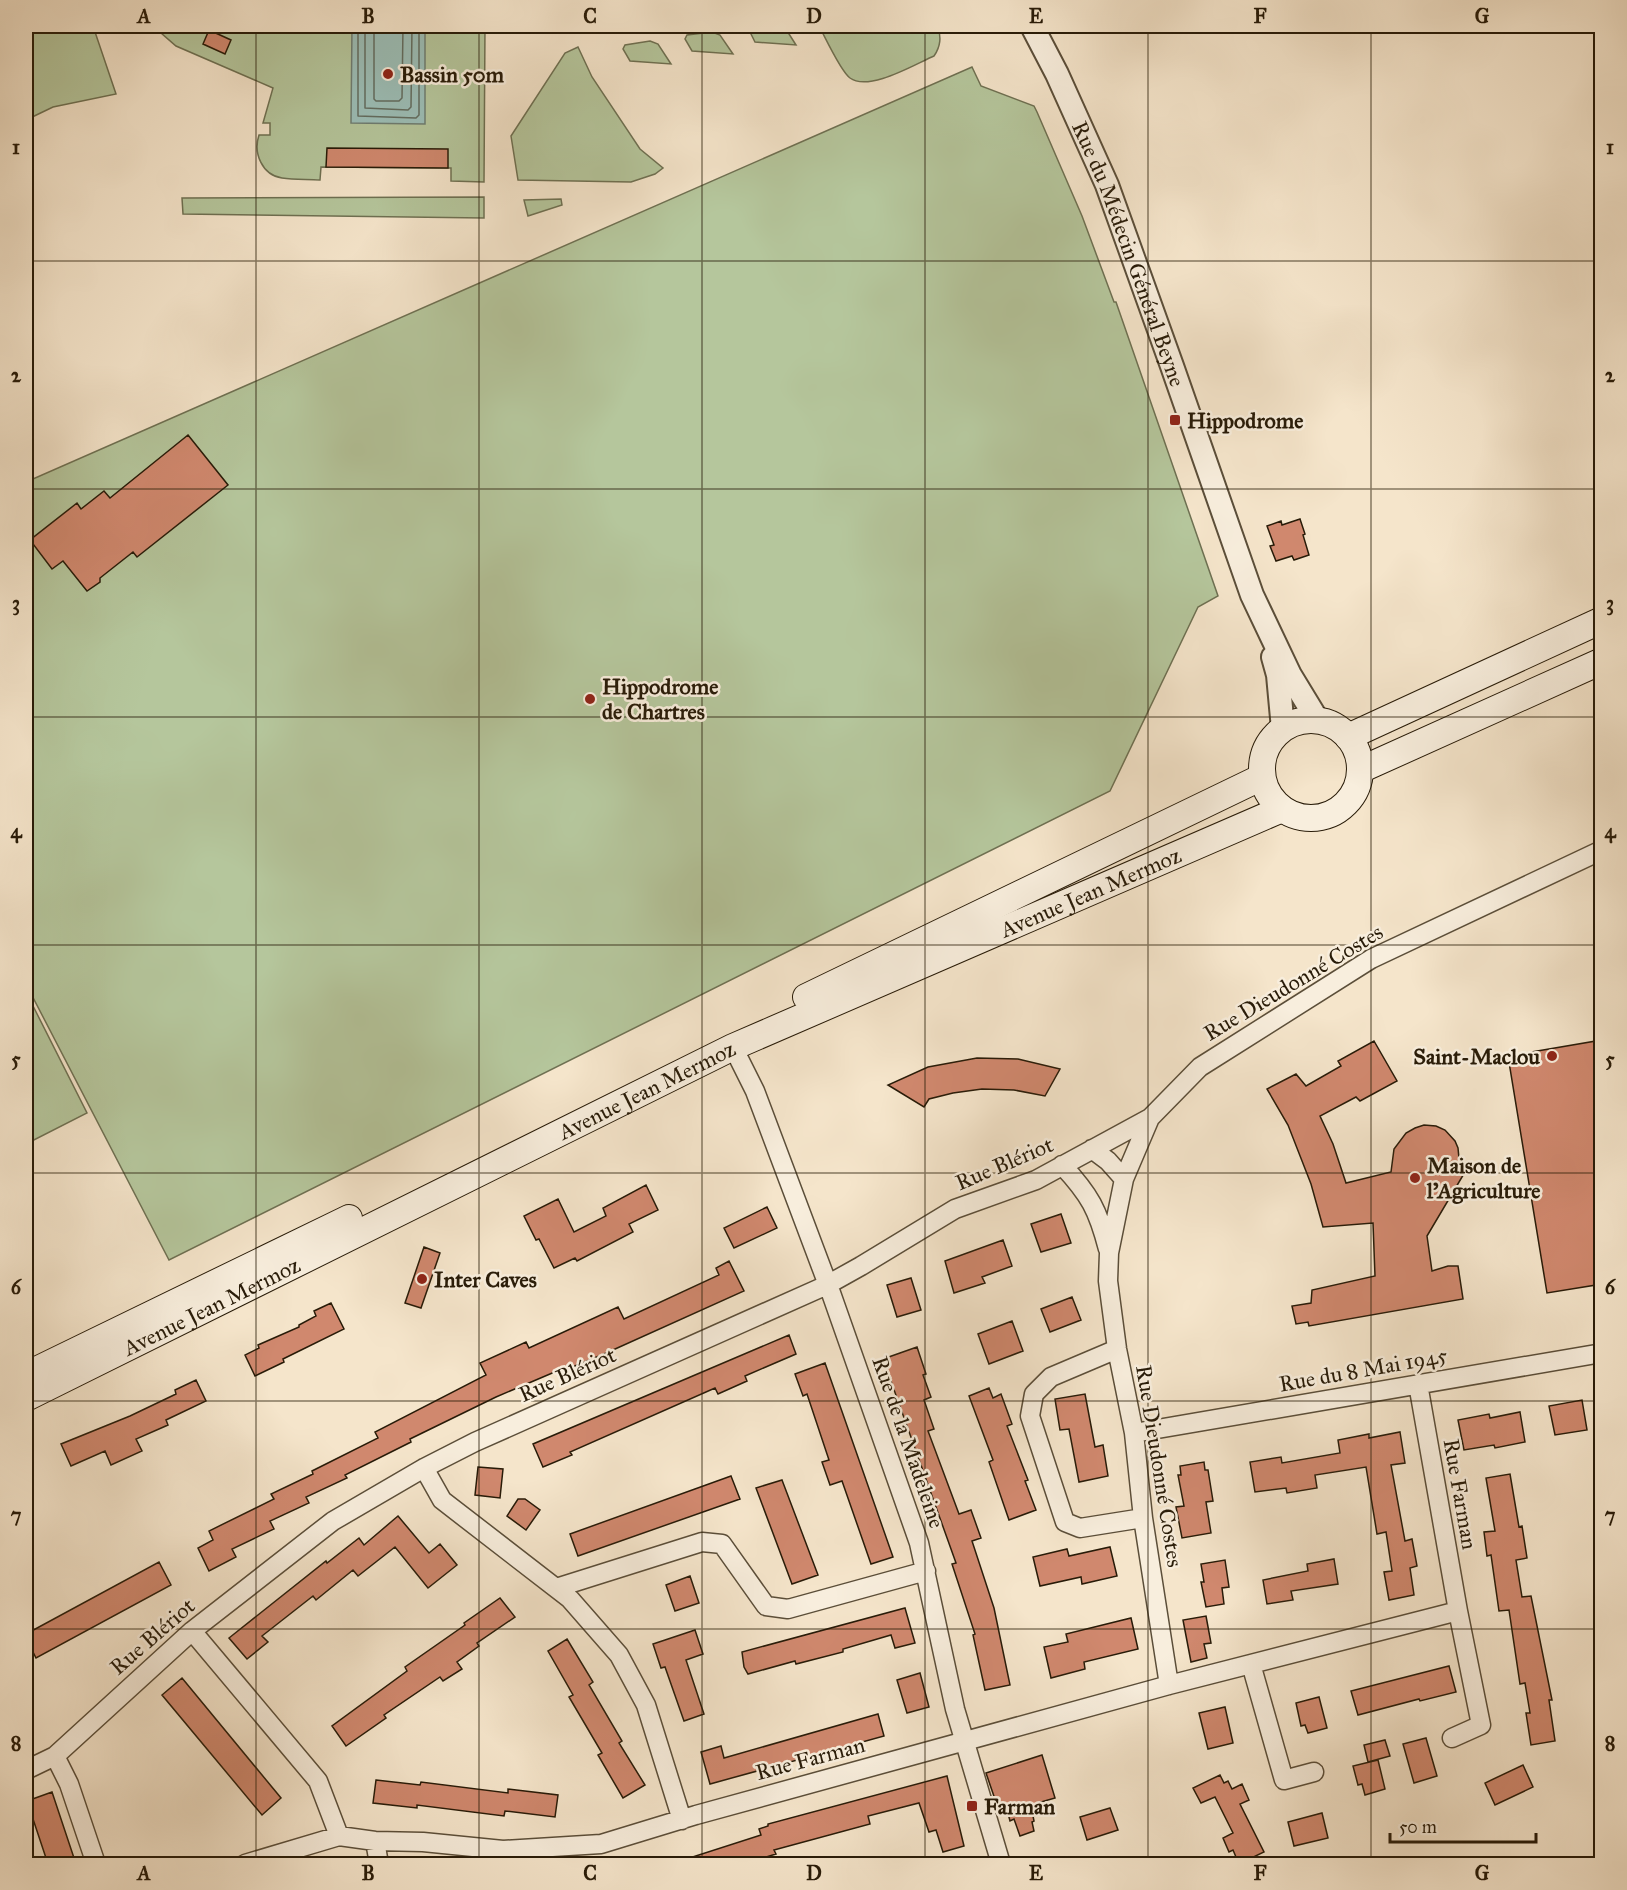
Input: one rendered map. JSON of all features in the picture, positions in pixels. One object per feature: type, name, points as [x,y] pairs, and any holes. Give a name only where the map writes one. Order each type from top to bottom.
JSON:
[{"type":"main road","points":[[1348,737],[1602,620]]},
{"type":"main road","points":[[1360,770],[1602,661]]},
{"type":"main road","points":[[1318,721],[1334,727],[1348,737],[1359,758],[1360,770],[1354,792],[1340,809],[1326,816],[1311,818],[1296,816],[1282,809],[1269,795],[1262,777],[1262,763],[1273,738],[1283,729],[1300,722],[1318,721]]},
{"type":"main road","name":"Avenue Jean Mermoz","points":[[26,1375],[1262,777]]},
{"type":"main road","name":"Avenue Jean Mermoz","points":[[26,1398],[733,1047],[1282,809]]},
{"type":"street","name":"Rue du Médecin Général Beyne","points":[[1032,26],[1057,74],[1107,185],[1252,595],[1290,675],[1318,721]]},
{"type":"street","name":"Rue du Médecin Général Beyne","points":[[1263,621],[1278,675],[1283,729]]},
{"type":"street","name":"Rue Dieudonné Costes","points":[[1168,1685],[1143,1518],[1134,1433],[1117,1349],[1108,1281],[1109,1253],[1124,1179],[1150,1118],[1200,1067],[1371,959],[1602,850]]},
{"type":"street","name":"Rue de la Madeleine","points":[[733,1047],[755,1091],[915,1532],[926,1571],[955,1709],[1001,1864]]},
{"type":"street","name":"Rue Blériot","points":[[26,1770],[55,1756],[192,1630],[333,1521],[424,1468],[475,1442],[827,1285],[955,1209],[1036,1180],[1150,1118]]},
{"type":"street","points":[[1092,1149],[1108,1161],[1124,1179]]},
{"type":"street","name":"Rue Dieudonné Costes","points":[[1062,1166],[1085,1190],[1100,1219],[1109,1253]]},
{"type":"street","points":[[1117,1349],[1051,1377],[1034,1394],[1030,1416],[1065,1522],[1080,1528],[1143,1518]]},
{"type":"street","name":"Rue du 8 Mai 1945","points":[[1134,1433],[1602,1353]]},
{"type":"street","name":"Rue Farman","points":[[1418,1384],[1458,1611],[1482,1725],[1452,1738]]},
{"type":"street","points":[[424,1468],[442,1500],[570,1599],[619,1655],[646,1705],[682,1820]]},
{"type":"street","points":[[556,1588],[702,1542],[722,1544],[766,1606],[788,1610],[926,1571]]},
{"type":"street","name":"Rue Farman","points":[[339,1836],[375,1841],[423,1842],[503,1850],[601,1844],[922,1752],[1168,1685],[1458,1611]]},
{"type":"street","points":[[192,1630],[318,1781],[339,1836],[245,1864]]},
{"type":"street","points":[[1251,1664],[1284,1780],[1314,1772]]},
{"type":"street","points":[[55,1756],[69,1784],[96,1864]]},
{"type":"street","points":[[375,1841],[379,1864]]},
{"type":"green space","points":[[26,26],[93,26],[116,94],[53,107],[26,120]]},
{"type":"green space","points":[[153,26],[485,26],[484,182],[451,181],[451,168],[321,167],[320,180],[287,179],[275,176],[264,168],[257,149],[259,135],[270,135],[270,123],[263,123],[273,88],[176,46]]},
{"type":"green space","points":[[750,26],[784,26],[796,45],[755,42],[749,30]]},
{"type":"green space","points":[[819,26],[938,26],[940,41],[934,56],[880,79],[868,82],[858,81],[850,78],[842,69]]},
{"type":"green space","points":[[712,32],[720,35],[733,54],[692,51],[685,39],[687,35]]},
{"type":"green space","points":[[650,41],[658,44],[671,64],[630,61],[623,49],[625,45]]},
{"type":"green space","points":[[578,47],[592,77],[640,149],[663,168],[655,174],[631,182],[518,180],[511,136],[565,53]]},
{"type":"green space","name":"Hippodrome de Chartres","points":[[972,67],[981,86],[1034,106],[1037,112],[1082,216],[1114,302],[1116,302],[1218,596],[1198,607],[1110,791],[169,1260],[26,984],[26,482]]},
{"type":"green space","points":[[484,197],[484,218],[183,214],[182,198]]},
{"type":"green space","points":[[561,199],[562,205],[528,216],[524,200]]},
{"type":"green space","points":[[26,992],[87,1113],[26,1144]]},
{"type":"water","name":"Bassin 50m","points":[[352,26],[425,26],[425,124],[351,123]]},
{"type":"building","points":[[209,30],[231,40],[225,54],[203,44]]},
{"type":"building","points":[[327,148],[448,149],[448,168],[326,167]]},
{"type":"building","points":[[188,435],[228,485],[137,557],[133,552],[87,591],[63,561],[52,569],[30,540],[77,503],[81,509],[104,491],[110,498]]},
{"type":"building","points":[[1300,519],[1309,555],[1294,560],[1292,556],[1276,561],[1270,546],[1274,545],[1267,526],[1281,521],[1282,525]]},
{"type":"building","points":[[1602,1040],[1602,1284],[1547,1293],[1508,1056]]},
{"type":"building","name":"Maison de l'Agriculture","points":[[1374,1041],[1397,1081],[1360,1101],[1356,1097],[1320,1116],[1333,1144],[1346,1183],[1391,1172],[1394,1149],[1406,1133],[1415,1128],[1424,1125],[1436,1126],[1445,1130],[1455,1141],[1460,1169],[1465,1172],[1427,1236],[1432,1271],[1448,1266],[1458,1266],[1463,1299],[1309,1326],[1308,1322],[1296,1324],[1292,1306],[1311,1303],[1312,1290],[1375,1276],[1373,1223],[1323,1227],[1311,1184],[1288,1125],[1267,1089],[1296,1074],[1306,1086],[1341,1066],[1338,1061]]},
{"type":"building","points":[[977,1058],[1018,1059],[1060,1069],[1045,1096],[1014,1090],[982,1089],[929,1099],[924,1107],[888,1085],[928,1067]]},
{"type":"building","points":[[646,1185],[658,1210],[629,1224],[633,1232],[577,1261],[575,1258],[554,1268],[524,1216],[558,1199],[574,1232],[606,1216],[603,1208]]},
{"type":"building","points":[[767,1207],[777,1228],[734,1248],[724,1228]]},
{"type":"building","points":[[1061,1214],[1071,1243],[1041,1252],[1031,1224]]},
{"type":"building","points":[[1003,1240],[1012,1266],[982,1277],[985,1283],[954,1293],[945,1261]]},
{"type":"building","name":"Inter Caves","points":[[424,1247],[440,1253],[421,1308],[405,1303]]},
{"type":"building","points":[[729,1261],[744,1291],[604,1354],[496,1397],[410,1439],[411,1442],[345,1475],[347,1478],[306,1497],[309,1503],[270,1521],[274,1529],[232,1549],[236,1557],[209,1571],[198,1548],[213,1540],[209,1531],[274,1499],[271,1494],[378,1438],[375,1432],[486,1375],[480,1363],[526,1342],[529,1348],[618,1307],[624,1319],[719,1275],[716,1268]]},
{"type":"building","points":[[911,1278],[921,1310],[897,1317],[887,1285]]},
{"type":"building","points":[[1072,1297],[1081,1320],[1050,1332],[1041,1309]]},
{"type":"building","points":[[331,1303],[344,1329],[283,1359],[284,1362],[255,1376],[245,1355],[259,1348],[258,1345],[299,1327],[316,1316],[314,1311]]},
{"type":"building","points":[[1012,1321],[1023,1351],[989,1364],[978,1334]]},
{"type":"building","points":[[789,1335],[796,1354],[745,1376],[747,1381],[718,1394],[715,1388],[570,1452],[572,1455],[543,1467],[533,1444]]},
{"type":"building","points":[[917,1347],[931,1397],[924,1400],[934,1429],[928,1431],[959,1514],[971,1510],[981,1538],[972,1541],[994,1608],[1010,1685],[985,1690],[973,1635],[975,1634],[952,1564],[956,1563],[883,1359]]},
{"type":"building","points":[[825,1363],[893,1557],[871,1564],[842,1481],[830,1485],[822,1462],[829,1460],[807,1394],[803,1396],[795,1374]]},
{"type":"building","points":[[196,1380],[206,1401],[166,1420],[168,1425],[136,1439],[142,1451],[111,1465],[105,1451],[71,1466],[61,1444],[130,1416],[176,1394],[175,1390]]},
{"type":"building","points":[[989,1388],[993,1398],[1001,1394],[1012,1424],[1007,1426],[1028,1480],[1025,1481],[1036,1510],[1009,1520],[989,1462],[993,1460],[969,1396]]},
{"type":"building","points":[[1085,1394],[1095,1447],[1103,1445],[1108,1476],[1079,1482],[1069,1429],[1060,1430],[1055,1399]]},
{"type":"building","points":[[1582,1400],[1587,1430],[1555,1435],[1549,1406]]},
{"type":"building","points":[[1520,1412],[1525,1442],[1495,1448],[1494,1445],[1464,1450],[1458,1420],[1489,1414],[1490,1418]]},
{"type":"building","points":[[1400,1432],[1405,1463],[1391,1465],[1405,1541],[1412,1539],[1417,1566],[1410,1568],[1414,1595],[1389,1600],[1384,1572],[1392,1571],[1386,1532],[1377,1534],[1366,1467],[1315,1475],[1317,1488],[1287,1493],[1286,1488],[1255,1492],[1250,1462],[1281,1457],[1282,1463],[1340,1453],[1338,1440],[1369,1434],[1369,1438]]},
{"type":"building","points":[[1204,1462],[1205,1470],[1208,1470],[1213,1501],[1206,1502],[1211,1533],[1182,1538],[1176,1507],[1184,1506],[1178,1475],[1181,1475],[1180,1466]]},
{"type":"building","points":[[478,1467],[503,1469],[500,1498],[475,1495]]},
{"type":"building","points":[[1510,1474],[1527,1558],[1516,1560],[1522,1597],[1531,1596],[1552,1700],[1549,1700],[1555,1741],[1531,1745],[1526,1713],[1530,1713],[1525,1683],[1520,1684],[1509,1610],[1499,1611],[1491,1555],[1487,1556],[1484,1532],[1495,1531],[1486,1478]]},
{"type":"building","points":[[731,1476],[740,1499],[578,1556],[570,1534]]},
{"type":"building","points":[[782,1480],[818,1575],[792,1584],[756,1488]]},
{"type":"building","points":[[518,1499],[525,1499],[540,1510],[526,1530],[507,1516]]},
{"type":"building","points":[[398,1516],[429,1553],[440,1544],[457,1565],[428,1588],[395,1547],[358,1576],[353,1570],[316,1600],[313,1596],[262,1636],[268,1642],[247,1659],[229,1638],[326,1561],[327,1563],[359,1538],[364,1545]]},
{"type":"building","points":[[1110,1547],[1117,1576],[1082,1584],[1081,1577],[1040,1586],[1033,1557],[1067,1549],[1069,1556]]},
{"type":"building","points":[[1334,1559],[1338,1584],[1291,1591],[1293,1600],[1267,1604],[1263,1580],[1308,1571],[1307,1564]]},
{"type":"building","points":[[1225,1560],[1229,1587],[1222,1588],[1224,1604],[1206,1607],[1201,1582],[1204,1582],[1201,1564]]},
{"type":"building","points":[[159,1562],[171,1585],[36,1658],[26,1634]]},
{"type":"building","points":[[690,1576],[699,1603],[675,1611],[666,1585]]},
{"type":"building","points":[[500,1598],[515,1617],[477,1643],[479,1646],[457,1662],[462,1669],[443,1681],[440,1677],[384,1715],[386,1718],[346,1746],[332,1726],[407,1671],[405,1667]]},
{"type":"building","points":[[905,1608],[915,1643],[895,1648],[891,1635],[843,1649],[843,1652],[796,1664],[795,1661],[748,1674],[744,1667],[742,1652]]},
{"type":"building","points":[[1206,1616],[1211,1643],[1204,1644],[1207,1658],[1191,1662],[1183,1620]]},
{"type":"building","points":[[1131,1618],[1138,1649],[1084,1662],[1085,1669],[1051,1678],[1044,1647],[1068,1642],[1066,1634]]},
{"type":"building","points":[[695,1630],[703,1654],[686,1660],[704,1714],[684,1721],[665,1667],[661,1668],[653,1644]]},
{"type":"building","points":[[567,1639],[593,1682],[589,1685],[622,1741],[619,1743],[645,1785],[623,1798],[598,1755],[602,1753],[569,1697],[573,1695],[548,1651]]},
{"type":"building","points":[[1449,1666],[1456,1692],[1358,1715],[1351,1691]]},
{"type":"building","points":[[920,1673],[929,1707],[907,1713],[897,1680]]},
{"type":"building","points":[[182,1678],[281,1798],[262,1815],[162,1695]]},
{"type":"building","points":[[1319,1697],[1327,1728],[1308,1733],[1305,1725],[1301,1726],[1296,1703]]},
{"type":"building","points":[[1225,1707],[1233,1743],[1208,1749],[1199,1713]]},
{"type":"building","points":[[878,1714],[884,1736],[710,1784],[701,1752],[721,1746],[724,1758]]},
{"type":"building","points":[[1426,1738],[1437,1776],[1414,1783],[1403,1744]]},
{"type":"building","points":[[1385,1740],[1390,1756],[1368,1762],[1364,1745]]},
{"type":"building","points":[[1042,1755],[1055,1798],[1034,1804],[1037,1815],[1033,1816],[1034,1831],[1020,1836],[1014,1819],[1010,1821],[1006,1806],[998,1808],[986,1773]]},
{"type":"building","points":[[1378,1760],[1385,1789],[1365,1795],[1362,1784],[1358,1785],[1353,1766]]},
{"type":"building","points":[[1523,1765],[1533,1787],[1495,1805],[1485,1783]]},
{"type":"building","points":[[1220,1775],[1224,1783],[1228,1781],[1232,1789],[1242,1784],[1249,1800],[1240,1804],[1264,1852],[1239,1864],[1233,1850],[1229,1852],[1223,1838],[1233,1833],[1215,1797],[1201,1803],[1193,1788]]},
{"type":"building","points":[[947,1776],[964,1846],[943,1852],[936,1830],[929,1832],[919,1803],[868,1816],[870,1824],[774,1850],[776,1854],[743,1864],[680,1864],[680,1861],[761,1835],[759,1829],[768,1824]]},
{"type":"building","points":[[376,1780],[420,1785],[421,1782],[508,1793],[508,1789],[558,1795],[555,1817],[505,1811],[504,1816],[417,1805],[417,1808],[373,1803]]},
{"type":"building","points":[[52,1792],[76,1864],[48,1864],[27,1801]]},
{"type":"building","points":[[1110,1808],[1118,1830],[1087,1840],[1080,1817]]},
{"type":"building","points":[[1322,1813],[1328,1838],[1294,1846],[1288,1822]]},
{"type":"place","name":"Bassin 50m","points":[[388,74]]},
{"type":"place","name":"Hippodrome","points":[[1175,420]]},
{"type":"place","name":"Hippodrome de Chartres","points":[[590,699]]},
{"type":"place","name":"Saint-Maclou","points":[[1552,1056]]},
{"type":"place","name":"Maison de l'Agriculture","points":[[1415,1178]]},
{"type":"place","name":"Inter Caves","points":[[422,1279]]},
{"type":"place","name":"Farman","points":[[972,1806]]}]
